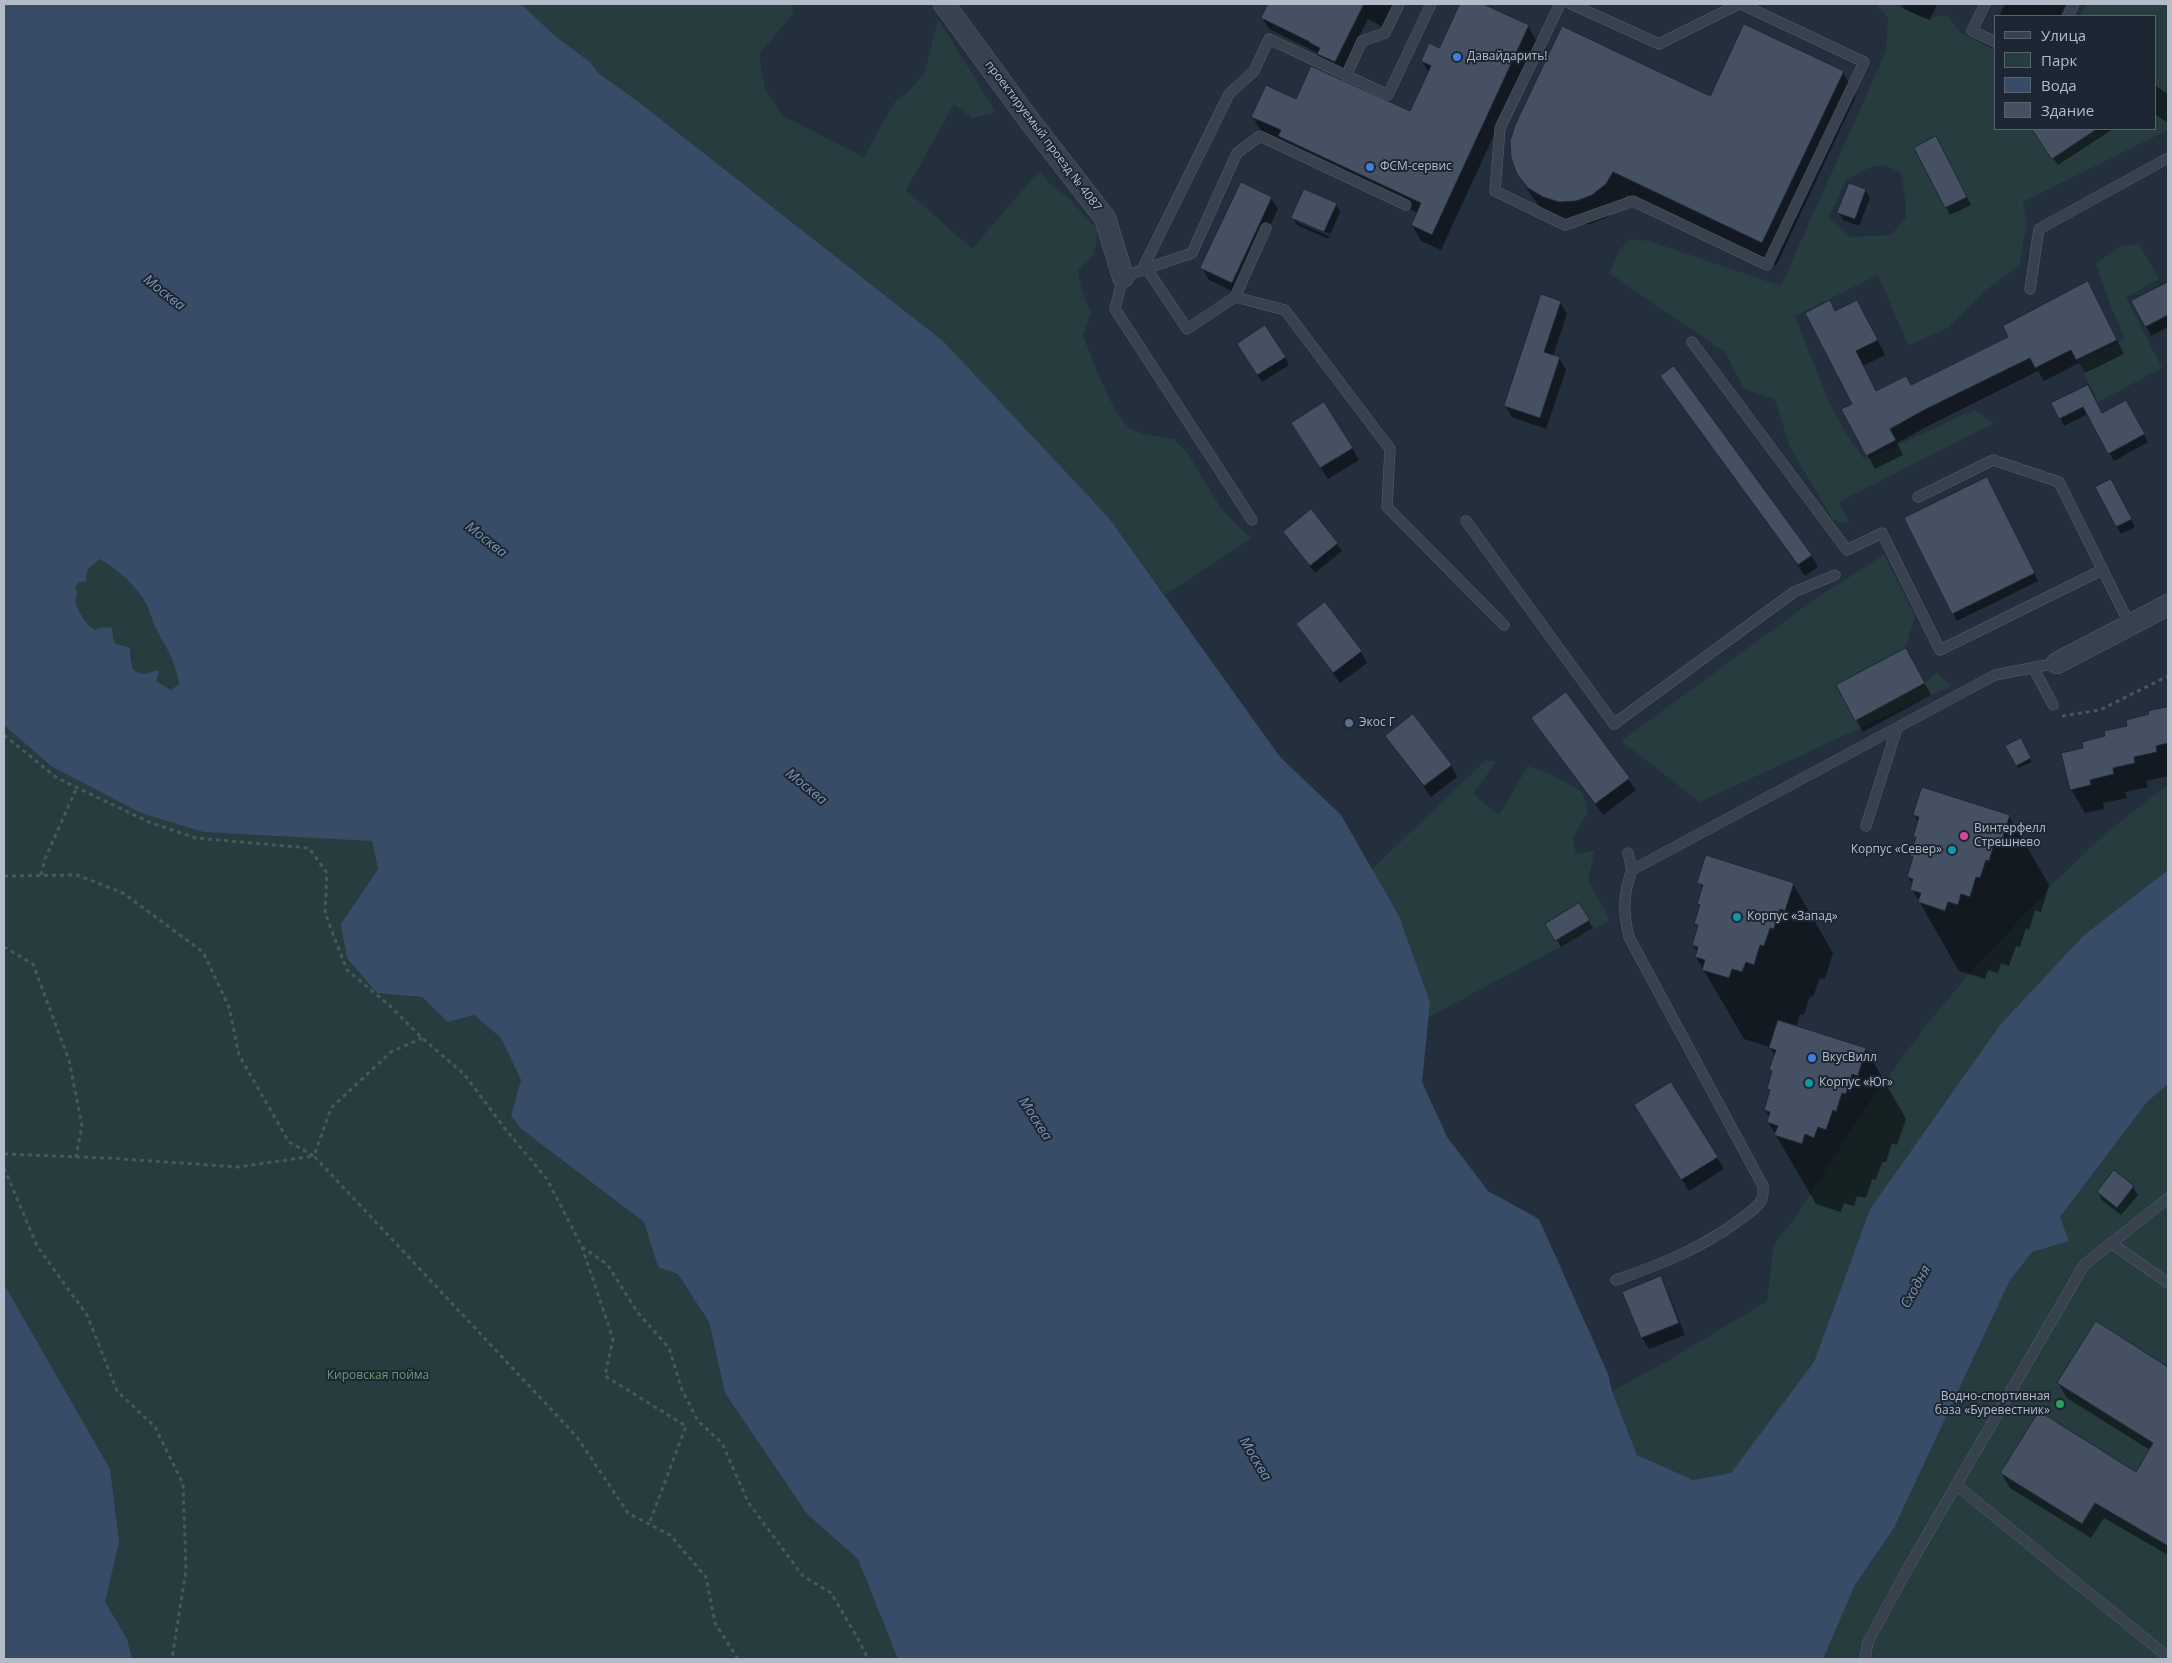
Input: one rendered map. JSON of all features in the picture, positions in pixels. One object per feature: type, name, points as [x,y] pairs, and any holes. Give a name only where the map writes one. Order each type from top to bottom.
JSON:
[{"type":"street","name":"проектируемый проезд № 4087","points":[[944,4],[1029,120],[1105,218],[1137,272]]},
{"type":"street","points":[[2057,663],[2168,605]]},
{"type":"lane","points":[[1346,76],[1362,41],[1385,33],[1399,4]]},
{"type":"lane","points":[[1252,520],[1115,309],[1137,272],[1229,94],[1254,71],[1269,39],[1388,95],[1431,4]]},
{"type":"lane","points":[[1560,4],[1500,128],[1495,191],[1566,225],[1633,202],[1767,266],[1864,62],[1740,4],[1658,44],[1571,4]]},
{"type":"lane","points":[[1985,4],[1972,30],[1994,41]]},
{"type":"lane","points":[[1137,272],[1192,253],[1237,153],[1260,136],[1406,205]]},
{"type":"lane","points":[[2030,289],[2039,229],[2168,158]]},
{"type":"lane","points":[[1137,272],[1187,329],[1235,298],[1266,228]]},
{"type":"lane","points":[[1235,298],[1285,310],[1390,449],[1387,508],[1504,625]]},
{"type":"lane","points":[[1692,342],[1848,550],[1882,533],[1940,650],[2102,570]]},
{"type":"lane","points":[[1918,497],[1993,460],[2059,482],[2130,625]]},
{"type":"lane","points":[[1466,521],[1614,724],[1794,592],[1835,576]]},
{"type":"lane","points":[[1632,870],[1995,675],[2057,663]]},
{"type":"lane","points":[[2033,667],[2053,705]]},
{"type":"lane","points":[[1866,826],[1897,728]]},
{"type":"lane","points":[[1616,1280],[1669,1261],[1699,1246],[1753,1210],[1762,1199],[1764,1193],[1763,1186],[1629,937],[1624,918],[1624,899],[1632,870],[1628,853]]},
{"type":"lane","points":[[1865,1659],[1868,1642],[1956,1485],[2084,1265],[2168,1198]]},
{"type":"lane","points":[[2110,1243],[2168,1283]]},
{"type":"lane","points":[[1956,1485],[2168,1657]]},
{"type":"path","points":[[2053,705],[2062,716],[2100,710],[2168,676]]},
{"type":"path","points":[[4,735],[57,778],[150,822],[196,838],[309,848],[327,873],[325,913],[347,970],[389,1004],[422,1038],[464,1074],[506,1130],[547,1179],[582,1247],[613,1339],[605,1376],[686,1426],[649,1524]]},
{"type":"path","points":[[41,875],[45,858],[77,787]]},
{"type":"path","points":[[4,876],[77,875],[123,892],[203,952],[229,1007],[240,1055],[288,1142],[314,1156],[577,1437],[628,1513],[670,1535],[706,1577],[715,1623],[738,1659]]},
{"type":"path","points":[[4,947],[33,964],[68,1060],[82,1126],[76,1157]]},
{"type":"path","points":[[314,1156],[331,1108],[391,1052],[422,1038]]},
{"type":"path","points":[[4,1154],[238,1167],[314,1156]]},
{"type":"path","points":[[4,1168],[37,1246],[87,1314],[117,1391],[154,1427],[183,1484],[186,1570],[172,1659]]},
{"type":"path","points":[[582,1247],[607,1264],[638,1313],[669,1348],[682,1390],[698,1421],[722,1442],[748,1502],[803,1576],[830,1594],[857,1637],[868,1659]]},
{"type":"green space","points":[[521,4],[792,4],[794,12],[759,55],[765,89],[783,116],[864,157],[894,103],[911,89],[925,72],[938,19],[996,112],[972,118],[954,104],[906,190],[972,249],[1039,171],[1051,185],[1068,198],[1098,230],[1094,254],[1078,271],[1082,292],[1091,313],[1083,335],[1111,401],[1118,414],[1133,430],[1148,435],[1174,439],[1189,455],[1222,510],[1251,538],[1165,595],[1109,518],[943,341],[640,103],[598,73],[590,62],[555,36]]},
{"type":"green space","points":[[1876,4],[1894,4],[1925,19],[1947,15],[1961,33],[1994,50],[1994,130],[2157,130],[2157,15],[2081,15],[2087,4],[2168,4],[2168,130],[2023,202],[2027,223],[2019,265],[1985,291],[1948,328],[1908,345],[1878,275],[1795,316],[1833,409],[1853,444],[1865,460],[1974,410],[1994,423],[1839,502],[1850,525],[1833,520],[1790,447],[1775,399],[1744,389],[1725,352],[1609,273],[1620,249],[1631,239],[1649,241],[1781,286],[1886,51],[1888,18]],"holes":[[[1885,165],[1901,173],[1906,203],[1906,217],[1891,235],[1850,237],[1829,217],[1846,180],[1870,167]]]},
{"type":"green space","points":[[2139,244],[2159,279],[2126,297],[2162,368],[2098,402],[2078,360],[2125,339],[2111,307],[2096,264],[2120,246]]},
{"type":"green space","points":[[1884,555],[1915,615],[1906,648],[1836,685],[1855,720],[1925,683],[1937,672],[1951,686],[1700,802],[1621,741],[1815,599]]},
{"type":"green space","points":[[100,559],[126,579],[147,605],[155,627],[176,668],[180,684],[171,690],[132,668],[132,653],[114,643],[111,628],[103,627],[95,630],[82,617],[76,599],[75,587],[87,570]]},
{"type":"green space","name":"Кировская пойма","points":[[4,725],[10,730],[372,841],[378,869],[347,915],[377,993],[422,997],[448,1022],[474,1015],[501,1038],[521,1080],[511,1115],[520,1128],[644,1222],[658,1267],[678,1274],[709,1322],[725,1393],[807,1514],[858,1559],[898,1659],[117,1659],[105,1602],[110,1469],[4,1284]]},
{"type":"green space","points":[[1486,760],[1496,762],[1473,794],[1499,815],[1528,766],[1555,776],[1583,793],[1588,812],[1573,837],[1576,855],[1595,850],[1588,880],[1610,920],[1429,1017],[1430,1002],[1399,916],[1372,869]],"holes":[[[1579,903],[1589,920],[1555,941],[1545,924]]]},
{"type":"green space","points":[[2168,785],[2168,870],[2083,936],[2000,1025],[1870,1209],[1814,1362],[1731,1473],[1693,1480],[1637,1455],[1612,1391],[1673,1358],[1767,1301],[1774,1244],[1796,1217],[1862,1112],[1928,1023],[1975,967],[2057,880],[2108,831]]},
{"type":"green space","name":"Водно-спортивная база «Буревестник»","points":[[2168,1084],[2168,1659],[1823,1659],[1855,1585],[1894,1528],[2010,1280],[2031,1252],[2069,1241],[2060,1217],[2147,1102]]},
{"type":"water","points":[[4,4],[521,4],[555,36],[590,62],[598,73],[640,103],[943,341],[1109,518],[1280,757],[1341,815],[1399,916],[1430,1002],[1422,1082],[1447,1137],[1488,1191],[1539,1219],[1608,1374],[1612,1391],[1637,1455],[1693,1480],[1731,1473],[1814,1362],[1870,1209],[2000,1025],[2083,936],[2168,870],[2168,1084],[2147,1102],[2060,1217],[2069,1241],[2032,1252],[2010,1280],[1894,1528],[1855,1585],[1823,1659],[898,1659],[858,1559],[807,1514],[725,1393],[709,1322],[678,1274],[658,1267],[644,1222],[520,1128],[511,1115],[521,1080],[501,1038],[474,1015],[448,1022],[422,997],[377,993],[347,958],[341,924],[378,869],[372,841],[204,832],[141,813],[51,766],[4,725]],"holes":[[[100,559],[132,585],[147,605],[178,676],[179,684],[171,690],[156,681],[159,672],[156,670],[144,674],[132,668],[130,648],[114,643],[112,628],[103,627],[95,630],[86,622],[81,614],[76,603],[77,591],[75,587],[78,583],[86,581],[87,570]]]},
{"type":"water","points":[[4,1284],[110,1469],[119,1542],[105,1602],[127,1639],[132,1659],[4,1659]]},
{"type":"building","points":[[1268,4],[1364,4],[1335,62],[1317,54],[1320,48],[1310,42],[1261,18]]},
{"type":"building","points":[[1460,4],[1483,4],[1529,25],[1432,235],[1411,225],[1421,203],[1278,136],[1281,130],[1251,117],[1266,85],[1296,99],[1311,66],[1410,111],[1431,66],[1421,61],[1429,43],[1439,48]]},
{"type":"building","points":[[1744,24],[1844,71],[1762,243],[1613,172],[1606,184],[1592,195],[1576,201],[1559,202],[1543,197],[1528,188],[1517,174],[1511,158],[1510,141],[1515,125],[1562,26],[1710,96]]},
{"type":"building","points":[[2033,130],[2096,130],[2052,159]]},
{"type":"building","points":[[1936,136],[1967,197],[1945,208],[1914,148]]},
{"type":"building","points":[[1241,182],[1272,197],[1232,283],[1200,268]]},
{"type":"building","points":[[1849,183],[1866,189],[1855,219],[1837,213]]},
{"type":"building","points":[[1304,189],[1337,203],[1324,232],[1291,218]]},
{"type":"building","points":[[2088,281],[2117,340],[2076,360],[2071,350],[2035,368],[2030,358],[1924,410],[1890,429],[1896,440],[1866,456],[1841,409],[1852,404],[1805,313],[1830,300],[1835,311],[1857,300],[1878,340],[1856,351],[1876,391],[1906,376],[1911,385],[2008,337],[2003,326]]},
{"type":"building","points":[[2168,282],[2168,315],[2145,327],[2131,301]]},
{"type":"building","points":[[1541,294],[1561,301],[1544,352],[1560,357],[1540,418],[1504,406]]},
{"type":"building","points":[[1265,325],[1286,357],[1257,375],[1237,344]]},
{"type":"building","points":[[1674,366],[1812,555],[1798,565],[1660,376]]},
{"type":"building","points":[[2088,385],[2102,413],[2126,400],[2145,434],[2108,454],[2083,407],[2059,419],[2051,403]]},
{"type":"building","points":[[1324,402],[1353,448],[1320,468],[1291,423]]},
{"type":"building","points":[[1987,477],[2035,573],[1952,614],[1904,518]]},
{"type":"building","points":[[2111,479],[2132,519],[2116,527],[2095,487]]},
{"type":"building","points":[[1311,509],[1338,543],[1310,566],[1283,532]]},
{"type":"building","points":[[1325,602],[1362,651],[1333,673],[1296,624]]},
{"type":"building","points":[[1906,648],[1925,683],[1855,721],[1836,685]]},
{"type":"building","points":[[1566,692],[1630,778],[1595,804],[1531,718]]},
{"type":"building","points":[[2168,707],[2168,743],[2156,746],[2157,752],[2134,757],[2135,763],[2113,768],[2114,774],[2090,780],[2091,785],[2070,790],[2061,753],[2083,748],[2082,742],[2105,736],[2104,731],[2127,726],[2126,720],[2149,714],[2148,711]]},
{"type":"building","points":[[1413,714],[1452,765],[1424,786],[1385,736]]},
{"type":"building","points":[[2021,738],[2031,758],[2016,766],[2005,746]]},
{"type":"building","name":"Корпус «Север»","points":[[1922,787],[2010,815],[2001,843],[1995,841],[1989,861],[1986,860],[1980,878],[1976,877],[1970,897],[1961,894],[1958,905],[1948,902],[1945,911],[1918,902],[1921,893],[1910,890],[1913,879],[1907,877],[1913,857],[1910,856],[1916,837],[1913,837],[1919,817],[1913,815]]},
{"type":"building","name":"Корпус «Запад»","points":[[1706,855],[1794,883],[1785,911],[1780,909],[1774,929],[1770,928],[1764,946],[1760,945],[1754,965],[1746,962],[1742,972],[1732,969],[1729,978],[1702,970],[1705,960],[1695,957],[1698,947],[1692,945],[1698,925],[1694,924],[1700,905],[1697,904],[1703,885],[1697,883]]},
{"type":"building","points":[[1579,903],[1590,920],[1555,941],[1545,924]]},
{"type":"building","name":"Корпус «Юг»","points":[[1778,1020],[1866,1048],[1858,1076],[1852,1074],[1846,1094],[1842,1093],[1836,1112],[1833,1110],[1826,1130],[1818,1127],[1814,1138],[1805,1134],[1802,1144],[1774,1135],[1778,1126],[1767,1122],[1770,1112],[1764,1110],[1770,1090],[1767,1089],[1772,1071],[1769,1069],[1776,1050],[1769,1048]]},
{"type":"building","points":[[1671,1082],[1718,1157],[1681,1180],[1634,1105]]},
{"type":"building","points":[[2114,1170],[2134,1186],[2117,1208],[2097,1192]]},
{"type":"building","points":[[1661,1276],[1679,1323],[1641,1338],[1622,1292]]},
{"type":"building","points":[[2096,1321],[2168,1367],[2168,1546],[2095,1503],[2082,1524],[2000,1473],[2039,1411],[2136,1472],[2153,1443],[2057,1383]]},
{"type":"place","name":"Давайдарить!","points":[[1457,57]]},
{"type":"place","name":"ФСМ-сервис","points":[[1370,167]]},
{"type":"place","name":"Экос Г","points":[[1349,723]]},
{"type":"place","name":"Винтерфелл Стрешнево","points":[[1964,836]]},
{"type":"place","name":"Корпус «Север»","points":[[1952,850]]},
{"type":"place","name":"Корпус «Запад»","points":[[1737,917]]},
{"type":"place","name":"ВкусВилл","points":[[1812,1058]]},
{"type":"place","name":"Корпус «Юг»","points":[[1809,1083]]},
{"type":"place","name":"Водно-спортивная база «Буревестник»","points":[[2060,1404]]},
{"type":"water label","name":"Москва","points":[[164,293]]},
{"type":"water label","name":"Москва","points":[[486,540]]},
{"type":"water label","name":"Москва","points":[[806,787]]},
{"type":"water label","name":"Москва","points":[[1035,1119]]},
{"type":"water label","name":"Сходня","points":[[1916,1287]]},
{"type":"water label","name":"Москва","points":[[1255,1459]]}]
